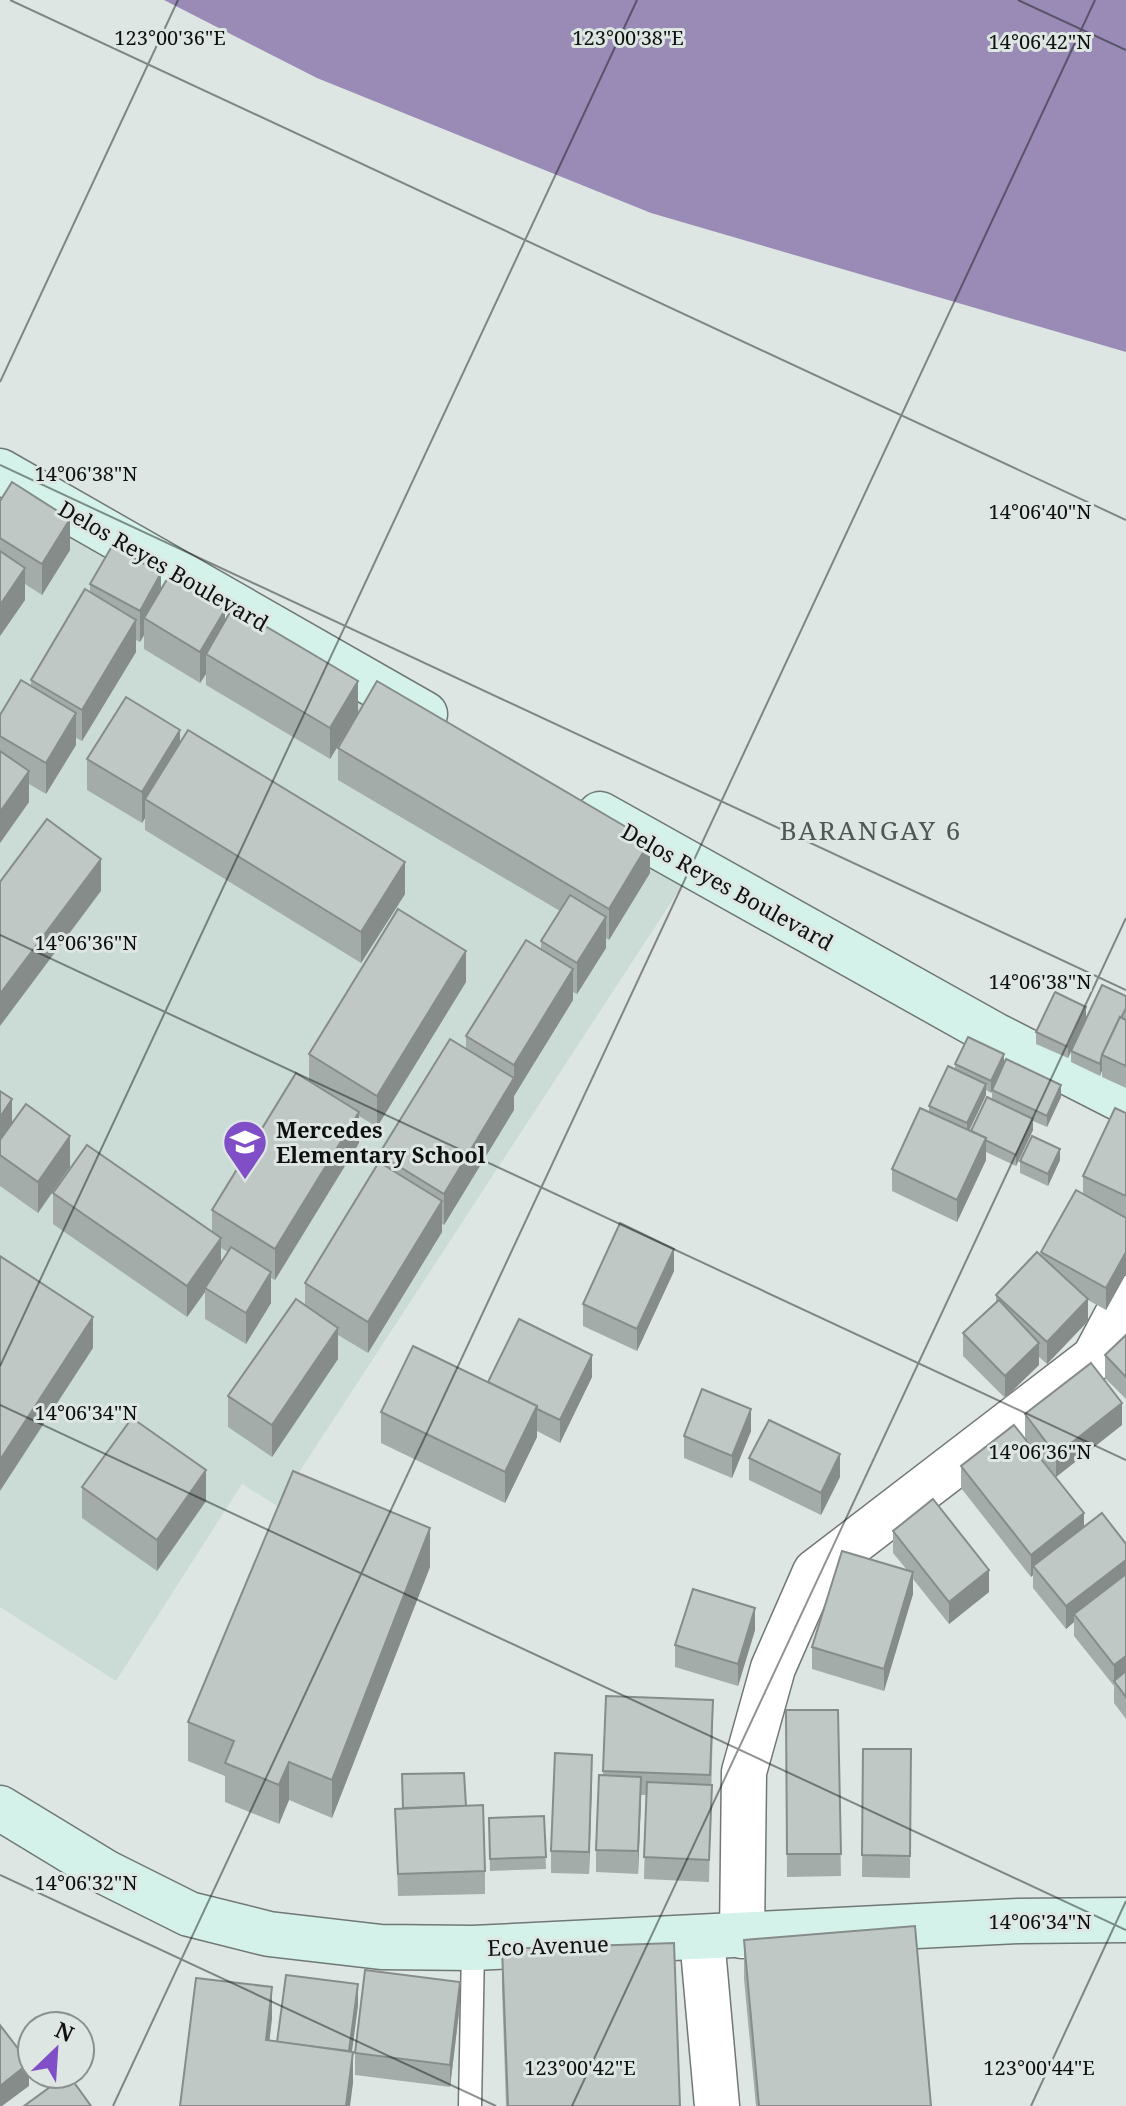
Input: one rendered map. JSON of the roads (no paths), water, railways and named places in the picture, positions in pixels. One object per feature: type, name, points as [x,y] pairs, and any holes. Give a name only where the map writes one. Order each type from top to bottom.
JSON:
[{"type":"street","name":"Delos Reyes Boulevard","points":[[0,471],[466,737]]},
{"type":"street","name":"Delos Reyes Boulevard","points":[[562,792],[995,1035],[1126,1102]]},
{"type":"street","points":[[717,2106],[722,1937],[744,1772],[773,1668],[815,1572],[1094,1358],[1126,1298]]},
{"type":"street","name":"Eco Avenue","points":[[0,1808],[107,1873],[189,1914],[269,1934],[381,1947],[473,1948],[1018,1921],[1126,1920]]},
{"type":"lane","points":[[470,2106],[473,1948]]},
{"type":"place","name":"Mercedes Elementary School","points":[[245,1181]]},
{"type":"district","name":"BARANGAY 6","points":[[871,830]]}]
